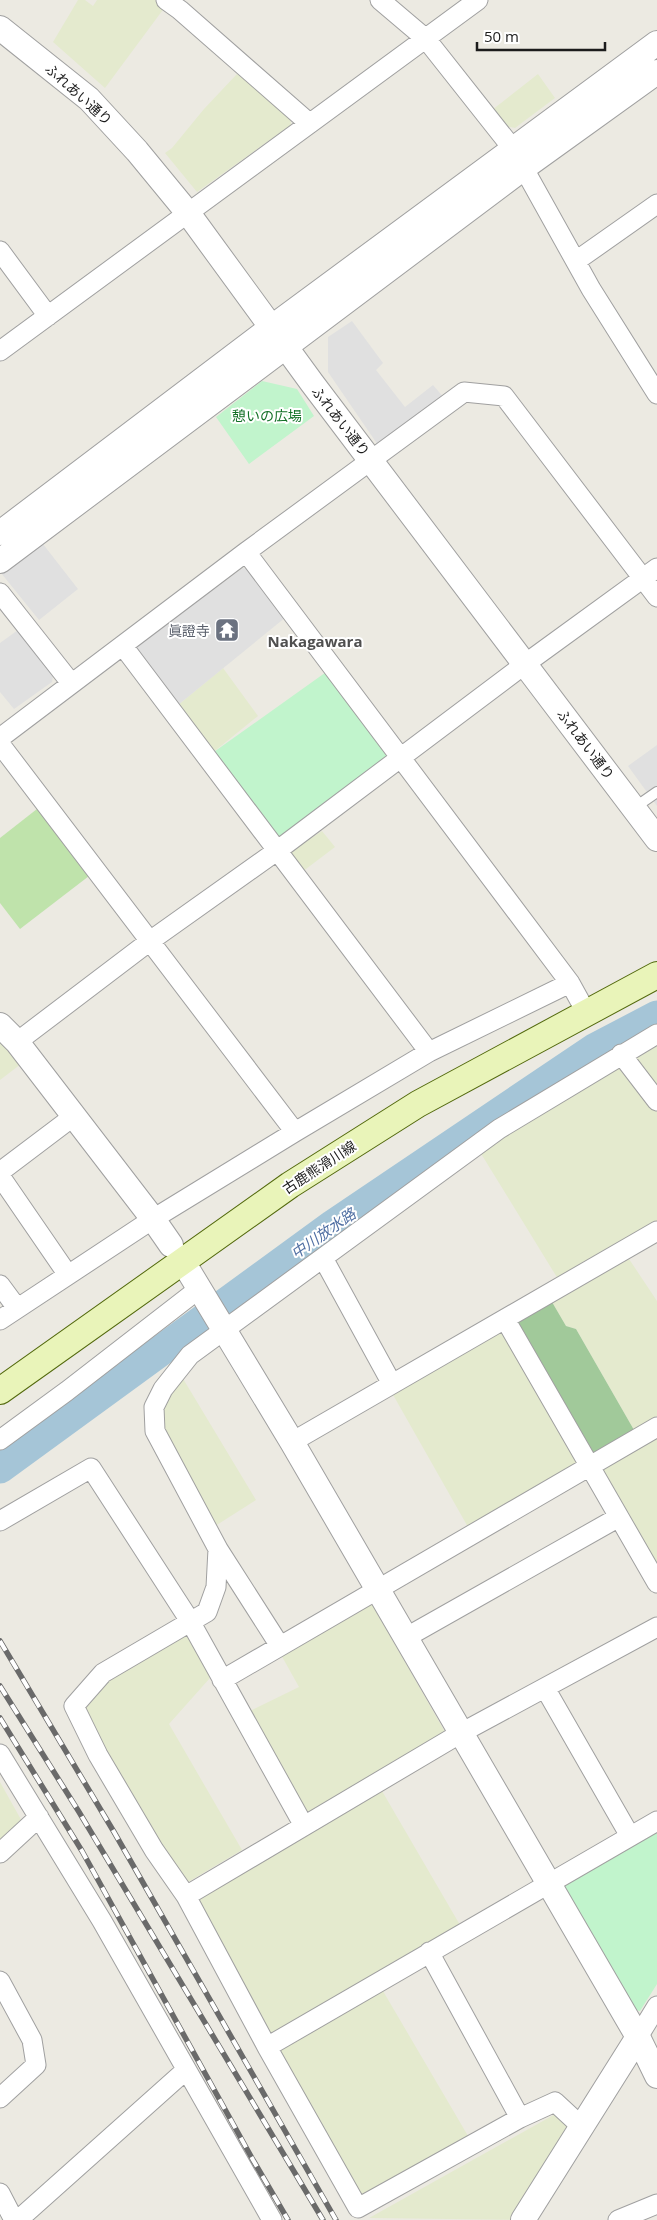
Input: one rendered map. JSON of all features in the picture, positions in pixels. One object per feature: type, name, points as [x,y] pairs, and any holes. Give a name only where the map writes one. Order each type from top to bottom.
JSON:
[{"type":"main road","name":"古鹿熊滑川線","points":[[0,1391],[290,1185],[418,1104],[657,975]]},
{"type":"street","points":[[380,0],[426,39],[519,158],[590,289],[657,394]]},
{"type":"street","points":[[0,351],[478,0]]},
{"type":"street","points":[[177,3],[309,123]]},
{"type":"street","name":"ふれあい通り","points":[[0,28],[89,99],[137,151],[188,213],[372,461],[657,838]]},
{"type":"street","points":[[0,561],[286,346],[657,44]]},
{"type":"street","points":[[0,533],[272,327],[519,158],[657,72]]},
{"type":"street","points":[[576,261],[657,204]]},
{"type":"street","points":[[0,251],[48,316]]},
{"type":"street","points":[[0,738],[246,552],[464,392],[504,396],[650,574],[657,597]]},
{"type":"street","points":[[246,552],[570,983],[586,1012]]},
{"type":"street","points":[[17,1042],[150,941],[278,850],[525,664],[650,574]]},
{"type":"street","points":[[0,593],[71,683]]},
{"type":"street","points":[[123,646],[429,1052]]},
{"type":"street","points":[[0,744],[295,1132]]},
{"type":"street","points":[[0,1320],[153,1219],[429,1052],[570,983]]},
{"type":"street","points":[[0,1025],[17,1042],[171,1245]]},
{"type":"street","points":[[280,1646],[218,1549],[155,1432],[154,1407],[163,1389],[190,1355],[223,1328],[323,1258],[499,1129],[657,1034]]},
{"type":"street","points":[[622,1054],[657,1102]]},
{"type":"street","points":[[0,1172],[74,1116]]},
{"type":"street","points":[[0,1176],[68,1275]]},
{"type":"street","points":[[292,1442],[657,1231]]},
{"type":"street","points":[[323,1258],[392,1384]]},
{"type":"street","points":[[0,1285],[17,1308]]},
{"type":"street","points":[[0,1440],[68,1391],[198,1285],[292,1442],[638,2037],[657,2076]]},
{"type":"street","points":[[505,1319],[657,1583]]},
{"type":"street","points":[[222,1680],[657,1427]]},
{"type":"street","points":[[0,1521],[91,1468],[190,1621],[304,1826]]},
{"type":"street","points":[[405,1638],[619,1517]]},
{"type":"street","points":[[218,1549],[216,1586],[207,1612],[103,1673],[74,1706],[107,1770],[154,1850],[186,1896],[267,2047],[361,2214],[520,2118],[555,2102],[582,2127]]},
{"type":"street","points":[[186,1896],[461,1733],[657,1627]]},
{"type":"street","points":[[545,1688],[630,1836]]},
{"type":"street","points":[[0,1754],[102,1921],[272,2220]]},
{"type":"street","points":[[0,1853],[39,1817]]},
{"type":"street","points":[[267,2047],[657,1821]]},
{"type":"street","points":[[429,1952],[520,2118]]},
{"type":"street","points":[[0,1981],[32,2040],[36,2066],[0,2098]]},
{"type":"street","points":[[523,2220],[657,2006]]},
{"type":"street","points":[[0,2193],[16,2220],[186,2070]]},
{"type":"street","points":[[618,2220],[657,2204]]},
{"type":"lane","points":[[634,808],[657,792]]},
{"type":"green space","points":[[78,0],[85,0],[93,6],[97,0],[155,0],[165,7],[105,88],[53,42]]},
{"type":"green space","points":[[237,74],[279,105],[290,116],[291,125],[197,192],[165,153],[172,148],[204,109]]},
{"type":"green space","points":[[538,74],[555,98],[515,128],[506,126],[492,110]]},
{"type":"green space","name":"憩いの広場","points":[[262,381],[297,389],[314,416],[249,464],[216,417]]},
{"type":"green space","points":[[223,668],[258,716],[211,754],[178,705]]},
{"type":"green space","points":[[329,670],[388,749],[388,760],[283,839],[273,837],[211,754]]},
{"type":"green space","points":[[37,809],[89,876],[20,929],[0,903],[0,838]]},
{"type":"green space","points":[[322,831],[335,847],[302,872],[290,852]]},
{"type":"green space","points":[[0,1038],[21,1064],[0,1080]]},
{"type":"green space","points":[[657,1042],[657,1087],[637,1059],[638,1053]]},
{"type":"green space","points":[[617,1066],[625,1069],[657,1112],[657,1223],[558,1279],[480,1152]]},
{"type":"green space","points":[[629,1259],[657,1301],[657,1416],[634,1430],[576,1329],[566,1326],[552,1302]]},
{"type":"green space","points":[[552,1302],[566,1326],[576,1329],[634,1430],[591,1455],[512,1323]]},
{"type":"green space","points":[[504,1330],[581,1462],[468,1527],[392,1393]]},
{"type":"green space","points":[[182,1377],[256,1500],[212,1528],[159,1426],[162,1405]]},
{"type":"green space","points":[[657,1436],[657,1570],[599,1468]]},
{"type":"green space","points":[[372,1604],[445,1732],[306,1813],[248,1712],[299,1687],[280,1653]]},
{"type":"green space","points":[[185,1634],[191,1638],[210,1678],[169,1724],[242,1850],[188,1882],[146,1828],[84,1706],[108,1679]]},
{"type":"green space","points":[[0,1782],[24,1825],[0,1847]]},
{"type":"green space","points":[[382,1791],[460,1925],[269,2037],[223,1954],[199,1899]]},
{"type":"green space","points":[[657,1831],[657,1984],[640,2011],[631,2009],[562,1891],[565,1884]]},
{"type":"green space","points":[[383,1991],[471,2141],[358,2201],[277,2052]]},
{"type":"green space","points":[[559,2112],[570,2132],[521,2220],[369,2218]]},
{"type":"shaded area","points":[[352,321],[383,363],[376,370],[405,407],[433,385],[445,399],[380,448],[328,372],[328,337]]},
{"type":"shaded area","points":[[43,544],[78,589],[39,620],[1,573]]},
{"type":"shaded area","points":[[243,568],[253,571],[286,617],[178,705],[136,654],[137,645]]},
{"type":"shaded area","points":[[18,630],[53,676],[52,682],[14,709],[0,692],[0,643]]},
{"type":"shaded area","points":[[657,745],[657,806],[628,766]]},
{"type":"waterway","name":"中川放水路","points":[[0,1468],[333,1225],[594,1049],[657,1016]]},
{"type":"railway","points":[[0,1641],[114,1832],[336,2220]]},
{"type":"railway","points":[[0,1686],[79,1812],[323,2220]]},
{"type":"railway","points":[[0,1718],[82,1851],[288,2220]]},
{"type":"place","name":"眞證寺","points":[[227,630]]},
{"type":"district","name":"Nakagawara","points":[[315,641]]}]
